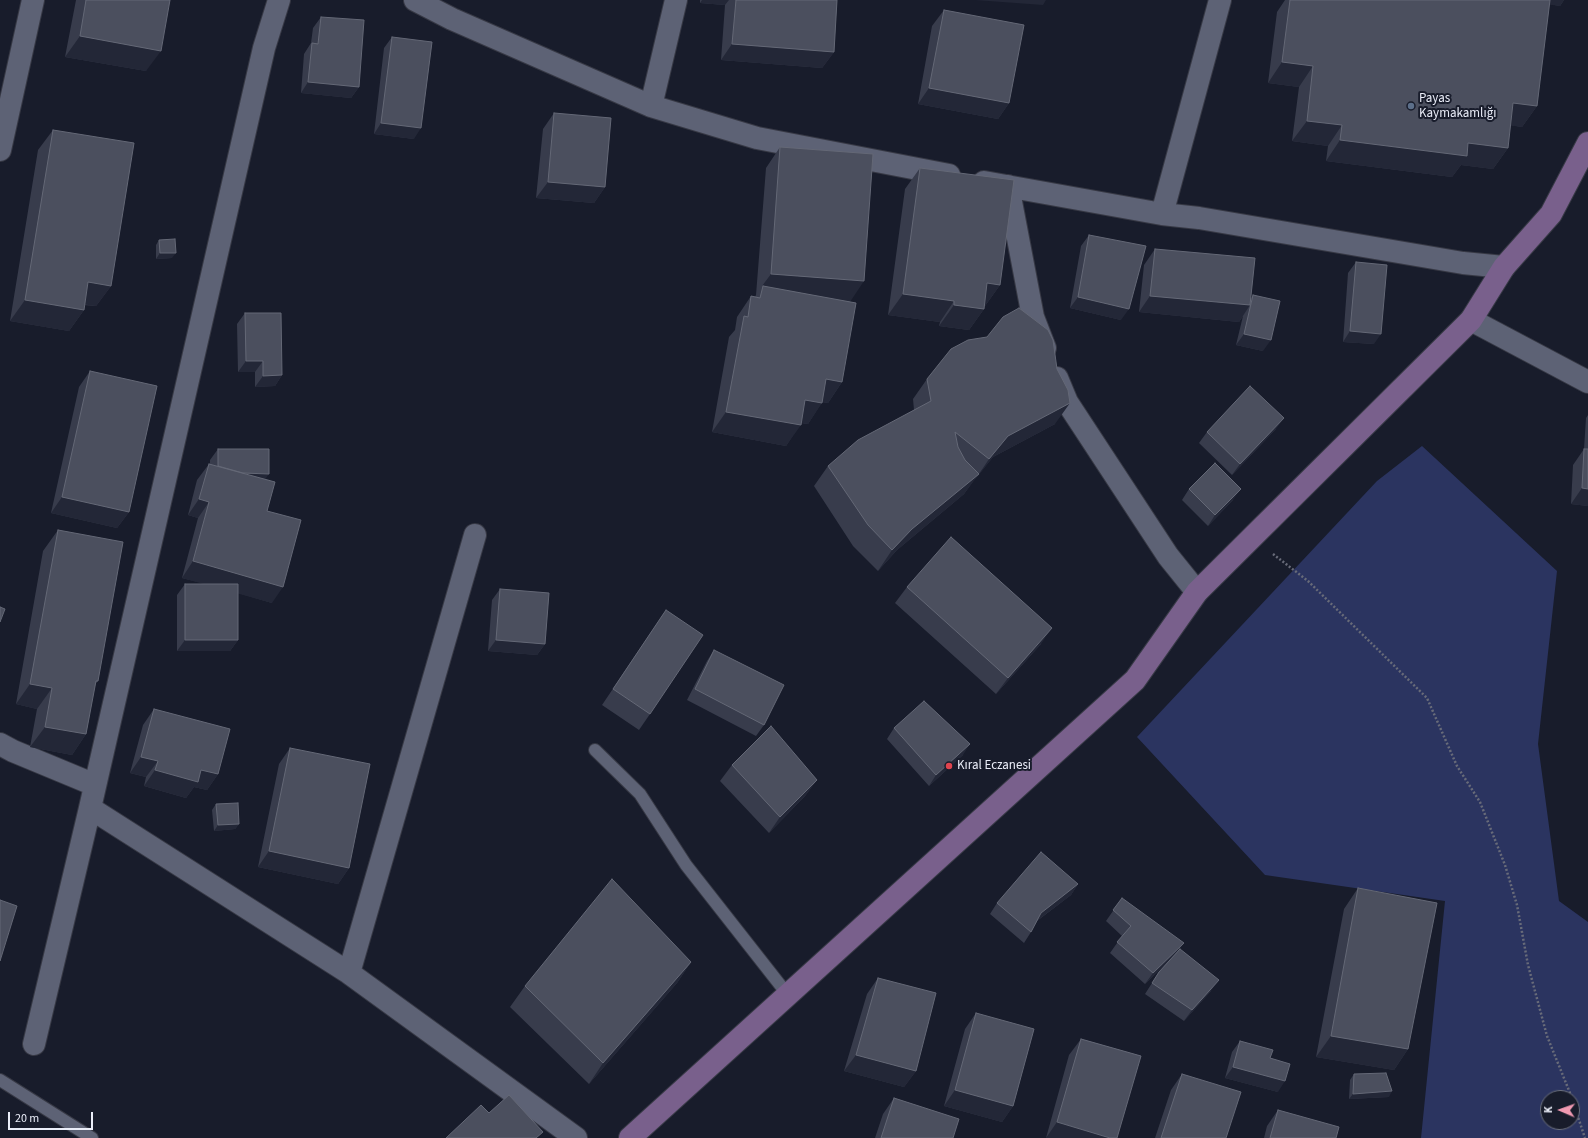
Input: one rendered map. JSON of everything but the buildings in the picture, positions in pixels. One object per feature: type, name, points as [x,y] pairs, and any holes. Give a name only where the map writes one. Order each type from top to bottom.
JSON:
[{"type":"street","points":[[0,150],[33,0]]},
{"type":"street","points":[[34,1044],[90,808],[264,48],[279,0]]},
{"type":"street","points":[[415,0],[452,19],[651,106],[757,138],[1162,214],[1199,218],[1462,263],[1504,267]]},
{"type":"street","points":[[651,106],[676,0]]},
{"type":"street","points":[[1162,214],[1220,0]]},
{"type":"street","points":[[630,1138],[1135,680],[1197,592],[1471,320],[1504,267],[1551,214],[1588,143]]},
{"type":"street","points":[[1008,186],[1033,317],[1067,402],[1168,556],[1197,592]]},
{"type":"street","points":[[1471,320],[1588,382]]},
{"type":"street","points":[[349,973],[474,535]]},
{"type":"street","points":[[0,744],[95,786]]},
{"type":"street","points":[[90,808],[349,973],[576,1138]]},
{"type":"lane","points":[[594,750],[640,794],[686,865],[788,995]]},
{"type":"lane","points":[[0,1080],[92,1138]]},
{"type":"path","points":[[1252,538],[1308,581],[1428,698],[1457,766],[1480,802],[1505,865],[1517,905],[1528,965],[1547,1036],[1568,1090]]},
{"type":"path","points":[[1580,1125],[1584,1138]]},
{"type":"shaded area","points":[[1422,446],[1557,571],[1538,744],[1559,901],[1588,922],[1588,1138],[1421,1138],[1445,901],[1265,875],[1137,737],[1377,481]]},
{"type":"place","name":"Payas Kaymakamlığı","points":[[1411,106]]},
{"type":"place","name":"Kıral Eczanesi","points":[[949,766]]}]
